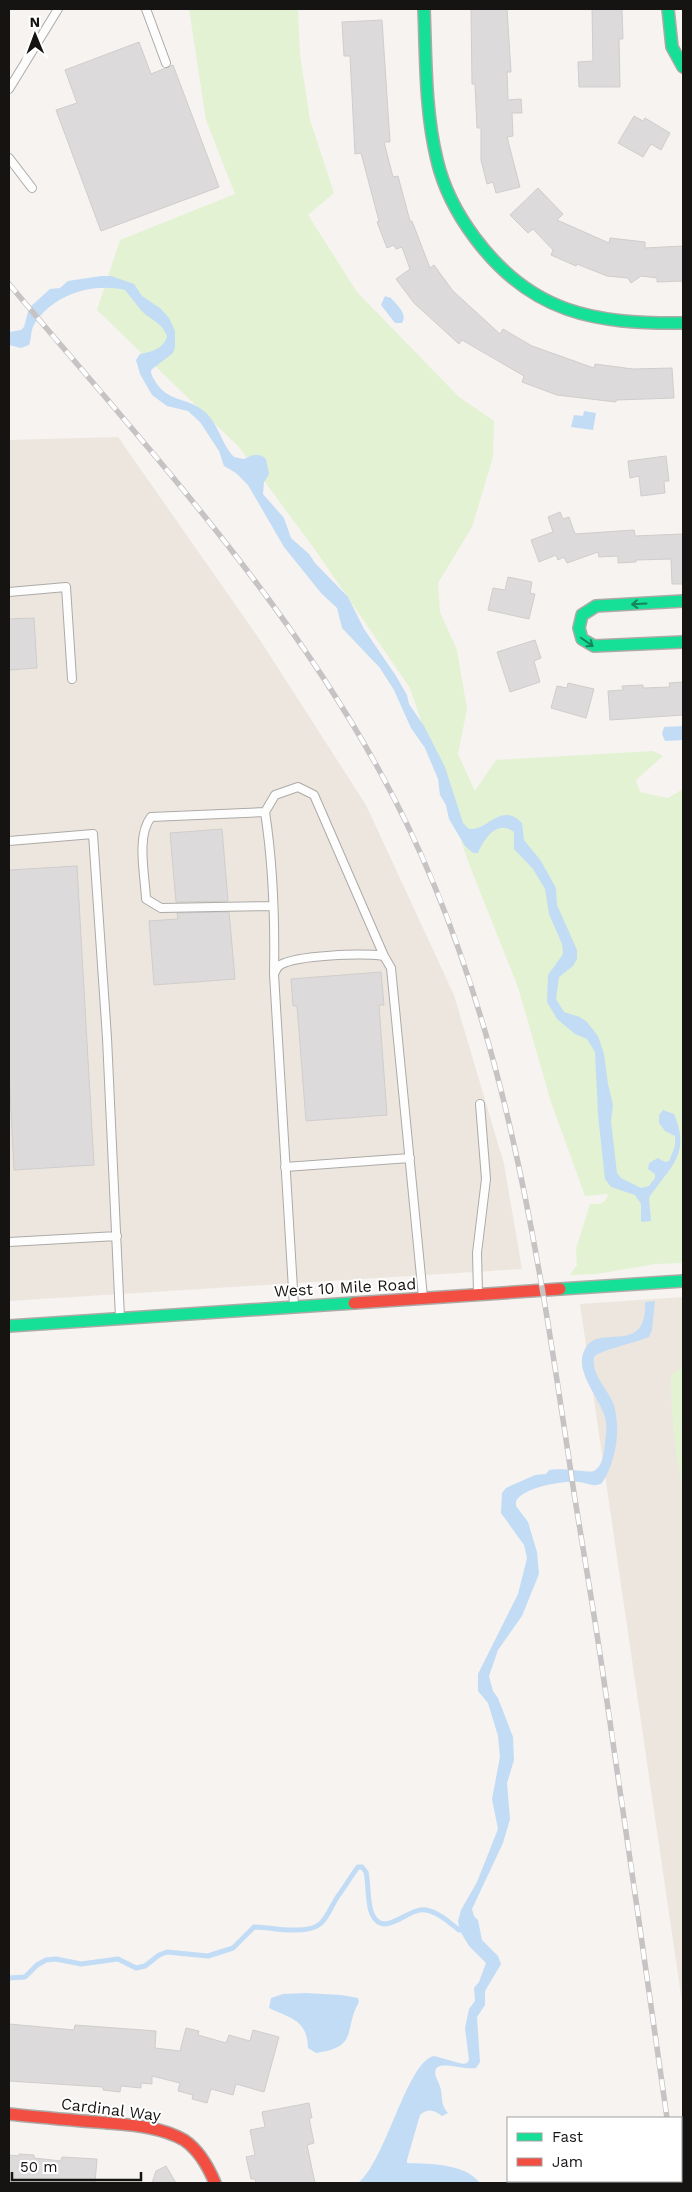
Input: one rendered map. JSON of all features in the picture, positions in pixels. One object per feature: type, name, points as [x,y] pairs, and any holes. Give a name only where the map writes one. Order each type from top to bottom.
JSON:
[{"type":"street","points":[[424,9],[428,99],[437,157],[443,181],[452,204],[481,249],[498,268],[519,284],[562,308],[580,315],[621,323],[645,325],[683,323]]},
{"type":"street","points":[[668,9],[671,42],[674,53],[683,67]]},
{"type":"street","points":[[683,601],[596,606],[583,614],[578,628],[582,639],[594,646],[683,642]]},
{"type":"street","name":"West 10 Mile Road","points":[[9,1326],[683,1281]]},
{"type":"street","name":"Cardinal Way","points":[[9,2114],[142,2127],[166,2132],[179,2137],[197,2150],[209,2168],[215,2183]]},
{"type":"lane","points":[[9,89],[58,9]]},
{"type":"lane","points":[[146,9],[166,64]]},
{"type":"lane","points":[[9,158],[32,188]]},
{"type":"lane","points":[[9,592],[66,587],[72,679]]},
{"type":"lane","points":[[294,1306],[274,974],[269,837],[265,812],[275,795],[298,787],[314,795],[384,956],[391,968],[423,1299]]},
{"type":"lane","points":[[265,812],[151,817],[145,824],[142,838],[146,899],[161,908],[272,906]]},
{"type":"lane","points":[[9,841],[93,834],[107,1038],[120,1318]]},
{"type":"lane","points":[[274,974],[278,966],[290,961],[366,954],[384,956]]},
{"type":"lane","points":[[478,1296],[477,1253],[486,1179],[480,1104]]},
{"type":"lane","points":[[285,1167],[410,1158]]},
{"type":"lane","points":[[9,1242],[117,1236]]},
{"type":"shaded area","points":[[118,437],[258,637],[366,805],[454,995],[504,1164],[522,1269],[9,1301],[9,440]]},
{"type":"shaded area","points":[[683,1297],[683,2009],[580,1304]]},
{"type":"green space","points":[[189,9],[298,9],[300,55],[310,120],[334,193],[308,215],[357,292],[459,397],[494,421],[493,457],[472,527],[438,583],[440,612],[457,650],[467,709],[458,754],[475,791],[496,760],[653,751],[663,756],[636,780],[640,792],[668,798],[683,789],[683,1263],[656,1264],[596,1274],[570,1275],[577,1265],[576,1249],[590,1204],[602,1203],[608,1194],[585,1196],[551,1102],[518,987],[469,864],[410,688],[316,551],[239,447],[97,310],[120,240],[235,194],[206,120]]},
{"type":"green space","points":[[683,1366],[683,1488],[674,1432],[671,1375]]},
{"type":"water","points":[[111,276],[134,284],[142,296],[160,308],[169,318],[175,331],[173,353],[151,370],[161,389],[171,396],[192,404],[205,412],[214,423],[234,457],[244,459],[252,455],[258,455],[266,459],[269,474],[264,482],[263,494],[284,518],[291,538],[309,554],[315,563],[348,597],[364,629],[407,695],[409,704],[424,726],[445,767],[463,823],[469,829],[476,828],[495,818],[508,815],[522,823],[524,840],[541,861],[556,888],[557,905],[577,950],[577,959],[573,966],[559,977],[556,999],[564,1012],[580,1017],[587,1022],[598,1036],[604,1054],[613,1105],[611,1121],[617,1173],[621,1178],[641,1188],[649,1186],[655,1178],[655,1174],[648,1169],[649,1163],[658,1158],[665,1162],[669,1161],[675,1146],[675,1136],[665,1131],[659,1123],[659,1115],[663,1110],[674,1114],[679,1128],[679,1151],[670,1169],[649,1198],[651,1221],[641,1222],[641,1204],[635,1195],[611,1187],[605,1179],[598,1115],[595,1052],[587,1039],[575,1034],[557,1019],[547,1002],[548,975],[563,954],[562,944],[549,914],[545,889],[533,869],[514,849],[514,832],[508,829],[497,829],[484,842],[478,853],[473,853],[465,846],[449,819],[446,805],[440,795],[438,779],[425,748],[411,728],[394,690],[380,668],[342,628],[337,608],[321,593],[284,547],[248,485],[236,473],[224,466],[219,451],[200,422],[188,411],[167,406],[152,395],[140,374],[136,360],[140,354],[160,347],[167,337],[165,332],[159,324],[138,307],[125,290],[100,288],[74,293],[63,298],[43,313],[35,323],[32,328],[29,345],[21,348],[9,345],[9,332],[21,330],[24,327],[29,308],[50,289],[60,288],[68,281]]},
{"type":"water","points":[[385,296],[391,298],[403,313],[402,323],[395,323],[381,305]]},
{"type":"water","points":[[584,411],[596,413],[593,430],[571,427],[574,415],[583,416]]},
{"type":"water","points":[[683,726],[683,740],[665,741],[662,734],[664,727]]},
{"type":"water","points":[[655,1301],[652,1330],[649,1337],[610,1349],[594,1357],[597,1376],[614,1405],[617,1425],[614,1456],[602,1483],[594,1485],[573,1482],[545,1485],[527,1492],[516,1501],[516,1506],[528,1522],[537,1552],[539,1574],[522,1616],[498,1650],[489,1676],[493,1691],[498,1698],[513,1737],[514,1760],[507,1783],[510,1819],[503,1843],[472,1909],[474,1916],[478,1920],[482,1940],[498,1956],[501,1964],[485,1991],[485,2005],[477,2017],[480,2062],[476,2068],[440,2066],[436,2069],[435,2075],[445,2109],[448,2113],[442,2116],[434,2111],[428,2111],[420,2115],[407,2160],[407,2163],[436,2164],[456,2168],[473,2176],[480,2183],[358,2183],[378,2155],[405,2093],[424,2062],[434,2056],[463,2064],[469,2060],[465,2028],[469,2009],[475,2001],[474,1988],[479,1982],[486,1963],[469,1946],[460,1931],[458,1921],[461,1910],[477,1882],[498,1829],[492,1799],[500,1757],[498,1736],[488,1703],[478,1691],[478,1674],[518,1594],[527,1558],[524,1545],[501,1513],[502,1493],[506,1488],[535,1475],[546,1474],[549,1470],[594,1471],[598,1467],[604,1454],[606,1421],[584,1374],[582,1357],[585,1349],[592,1342],[601,1338],[631,1334],[638,1329],[644,1319],[645,1302]]},
{"type":"water","points":[[305,1993],[358,1998],[359,2002],[354,2012],[348,2035],[339,2046],[316,2053],[308,2048],[305,2031],[296,2021],[269,2008],[271,1998],[283,1994]]},
{"type":"building","points":[[471,9],[507,9],[511,72],[507,72],[508,100],[521,99],[522,113],[512,113],[513,136],[507,137],[520,187],[496,193],[493,182],[487,184],[481,160],[481,128],[477,128],[475,84],[472,84]]},
{"type":"building","points":[[592,9],[622,9],[623,39],[619,39],[620,87],[579,87],[578,62],[593,61]]},
{"type":"building","points":[[382,20],[390,142],[384,142],[393,177],[398,176],[410,221],[412,221],[430,268],[434,265],[453,291],[500,334],[503,329],[532,346],[594,368],[595,364],[633,369],[672,368],[674,398],[616,400],[616,402],[557,395],[522,382],[524,376],[462,340],[459,344],[414,303],[396,279],[410,269],[402,247],[396,249],[394,245],[387,248],[377,222],[379,221],[361,153],[355,154],[350,56],[344,56],[342,22]]},
{"type":"building","points":[[139,42],[151,74],[173,65],[219,187],[101,231],[56,110],[77,103],[65,70]]},
{"type":"building","points":[[634,116],[643,121],[645,118],[670,133],[661,150],[651,144],[643,157],[618,143]]},
{"type":"building","points":[[538,188],[563,214],[557,220],[609,243],[610,238],[645,242],[645,248],[683,246],[683,281],[657,282],[657,278],[641,276],[631,283],[628,278],[607,276],[577,264],[576,266],[551,255],[553,250],[533,229],[528,233],[510,215]]},
{"type":"building","points":[[666,456],[669,481],[664,481],[665,493],[641,496],[639,476],[630,478],[628,461]]},
{"type":"building","points":[[560,512],[563,519],[569,517],[575,534],[634,530],[635,536],[683,534],[683,584],[672,584],[671,559],[636,560],[636,562],[618,563],[618,556],[599,557],[598,552],[567,563],[564,557],[558,560],[556,555],[539,562],[531,540],[553,532],[548,517]]},
{"type":"building","points":[[508,577],[532,582],[530,593],[535,594],[529,619],[488,610],[493,588],[505,590]]},
{"type":"building","points":[[34,618],[37,668],[9,670],[9,619]]},
{"type":"building","points":[[535,640],[541,658],[534,661],[540,682],[510,692],[497,652]]},
{"type":"building","points":[[683,682],[683,715],[610,720],[608,691],[623,690],[622,686],[643,685],[643,688],[670,687],[669,683]]},
{"type":"building","points":[[568,683],[594,689],[586,718],[551,708],[557,686],[567,688]]},
{"type":"building","points":[[222,829],[228,901],[176,902],[170,833]]},
{"type":"building","points":[[77,866],[94,1165],[14,1170],[9,1072],[9,870]]},
{"type":"building","points":[[229,912],[235,979],[154,985],[149,921],[178,919],[177,913]]},
{"type":"building","points":[[381,972],[384,1005],[379,1005],[387,1115],[306,1121],[297,1006],[293,1006],[291,979]]},
{"type":"building","points":[[9,2024],[74,2030],[75,2025],[156,2031],[155,2048],[180,2051],[186,2028],[199,2031],[198,2035],[226,2043],[229,2035],[250,2041],[253,2030],[279,2037],[264,2092],[236,2084],[233,2095],[211,2089],[207,2103],[192,2099],[193,2095],[178,2091],[180,2083],[152,2076],[152,2084],[141,2083],[141,2088],[121,2086],[120,2092],[103,2090],[103,2087],[9,2081]]},
{"type":"building","points":[[309,2103],[312,2118],[309,2118],[314,2143],[307,2145],[315,2183],[256,2183],[255,2179],[251,2179],[246,2157],[255,2155],[250,2130],[265,2127],[262,2112]]},
{"type":"building","points":[[19,2154],[61,2161],[62,2157],[97,2159],[95,2183],[9,2183],[9,2155],[19,2156]]},
{"type":"building","points":[[166,2166],[176,2183],[152,2183],[156,2171]]},
{"type":"waterway","points":[[9,1978],[25,1977],[37,1965],[46,1960],[56,1959],[81,1964],[118,1959],[136,1968],[145,1966],[159,1955],[167,1952],[208,1956],[233,1948],[254,1927],[291,1930],[314,1928],[327,1916],[358,1867],[362,1867],[366,1872],[370,1910],[377,1921],[383,1924],[390,1923],[419,1910],[426,1910],[439,1915],[459,1930],[466,1929]]},
{"type":"railway","points":[[9,284],[206,518],[298,640],[340,704],[379,770],[421,855],[456,942],[485,1031],[509,1122],[545,1307],[601,1657],[667,2117]]},
{"type":"traffic: fast","points":[[424,9],[428,104],[437,160],[443,181],[452,201],[462,220],[475,238],[496,263],[519,283],[542,298],[567,309],[621,321],[683,323]]},
{"type":"traffic: fast","points":[[668,9],[672,47],[683,67]]},
{"type":"traffic: fast","points":[[683,601],[596,606],[582,615],[579,628],[582,639],[594,646],[683,642]]},
{"type":"traffic: fast","points":[[560,1289],[683,1281]]},
{"type":"traffic: fast","points":[[9,1326],[354,1303]]},
{"type":"traffic: jam","points":[[354,1303],[560,1289]]},
{"type":"traffic: jam","points":[[9,2114],[130,2125],[164,2131],[184,2140],[199,2154],[215,2183]]}]
